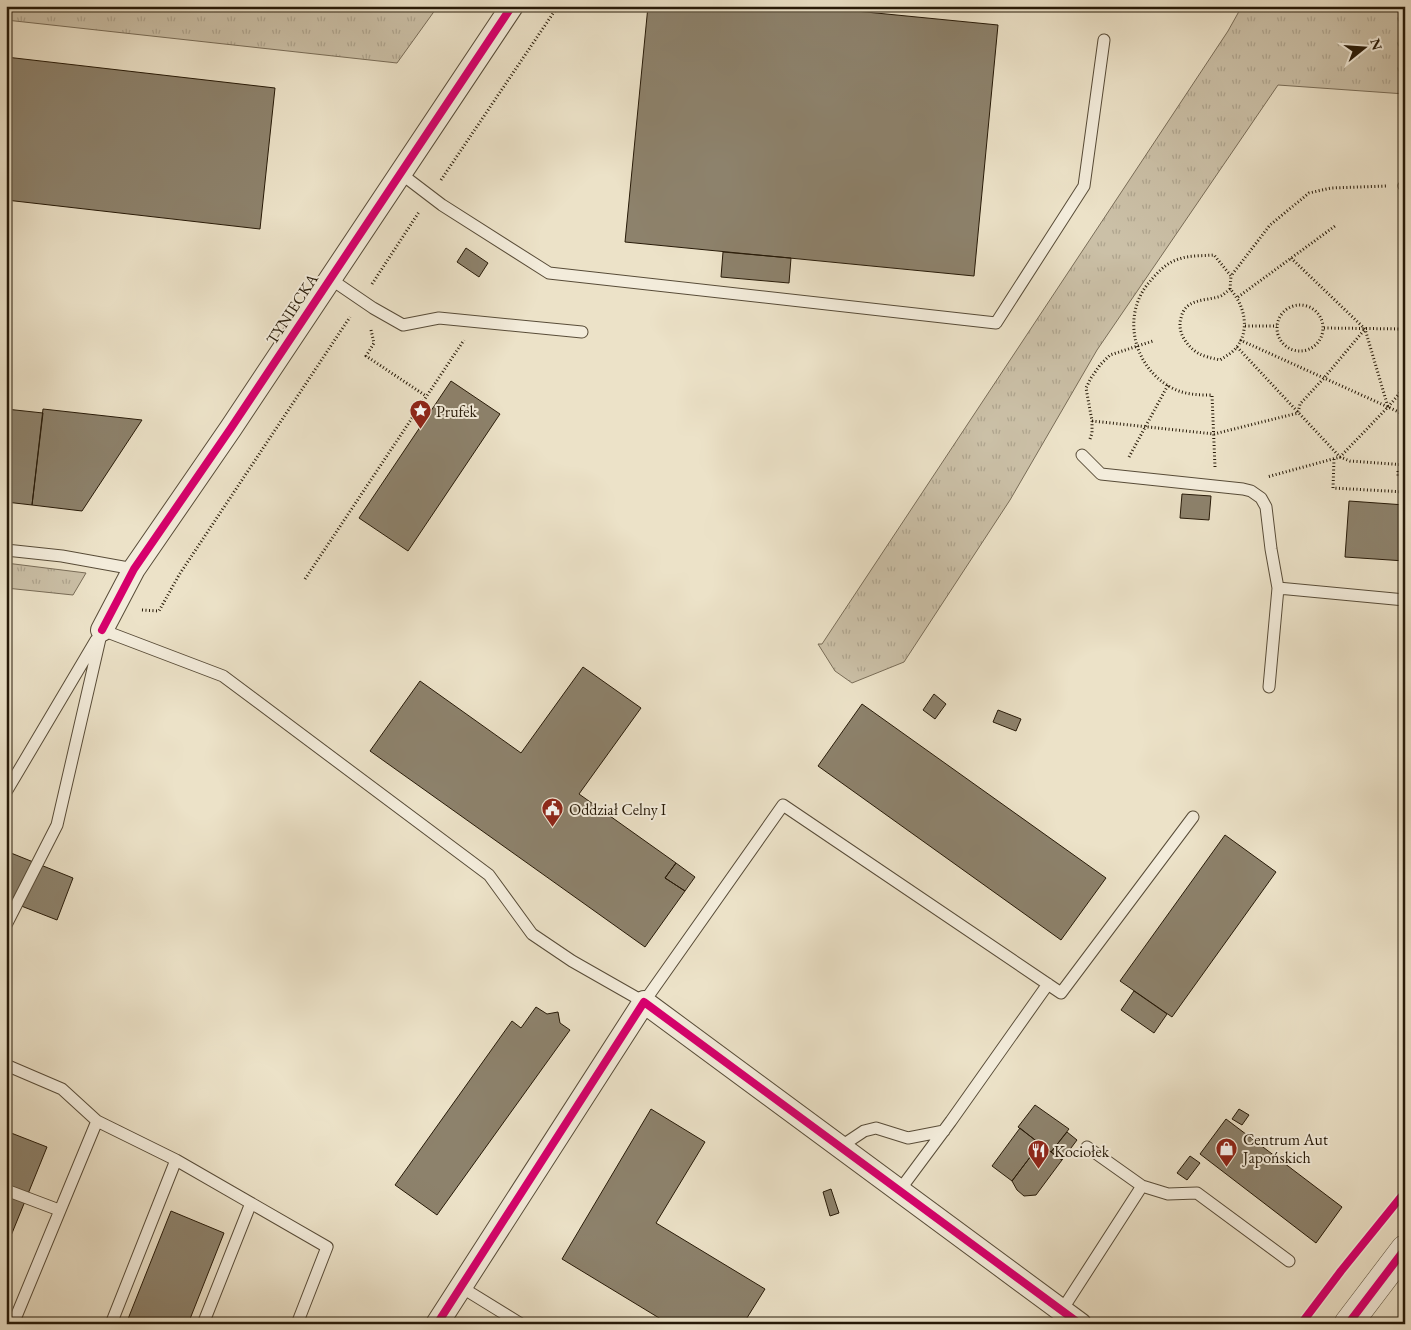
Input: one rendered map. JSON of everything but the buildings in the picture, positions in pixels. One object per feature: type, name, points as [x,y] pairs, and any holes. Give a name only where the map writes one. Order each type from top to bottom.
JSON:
[{"type":"street","name":"TYNIECKA","points":[[102,630],[134,569],[512,6]]},
{"type":"street","points":[[437,1324],[644,1002],[899,1191],[1058,1317],[1080,1324]]},
{"type":"street","points":[[1348,1324],[1405,1249]]},
{"type":"lane","points":[[400,173],[430,196],[550,273],[996,323],[1084,186],[1104,40]]},
{"type":"lane","points":[[329,278],[403,325],[440,318],[582,332]]},
{"type":"lane","points":[[1082,455],[1101,474],[1243,489],[1261,498],[1266,507],[1278,588],[1269,687]]},
{"type":"lane","points":[[6,550],[62,556],[134,569]]},
{"type":"lane","points":[[1278,588],[1405,600]]},
{"type":"lane","points":[[6,792],[102,630]]},
{"type":"lane","points":[[6,925],[57,825],[102,630]]},
{"type":"lane","points":[[102,630],[223,676],[489,875],[532,934],[572,961],[644,1002],[783,805],[1061,993],[1194,816]]},
{"type":"lane","points":[[899,1191],[1048,984]]},
{"type":"lane","points":[[6,1065],[62,1089],[97,1121],[176,1160],[327,1247],[297,1324]]},
{"type":"lane","points":[[12,1324],[97,1121]]},
{"type":"lane","points":[[840,1147],[864,1131],[876,1128],[908,1138],[944,1130]]},
{"type":"lane","points":[[1088,1147],[1142,1186],[1168,1194],[1197,1193],[1290,1261]]},
{"type":"lane","points":[[111,1324],[176,1160]]},
{"type":"lane","points":[[1058,1317],[1142,1186]]},
{"type":"lane","points":[[6,1190],[59,1210]]},
{"type":"lane","points":[[203,1324],[251,1203]]},
{"type":"lane","points":[[461,1287],[521,1324]]},
{"type":"path","points":[[362,300],[558,6]]},
{"type":"path","points":[[1230,288],[1238,297],[1244,313],[1245,326],[1237,347],[1220,360],[1197,354],[1182,336],[1180,328],[1183,312],[1189,305],[1198,300],[1224,295],[1230,288],[1231,276],[1270,225],[1309,194],[1331,188],[1369,185],[1404,186]]},
{"type":"path","points":[[1238,297],[1335,226]]},
{"type":"path","points":[[1216,486],[1212,395],[1186,393],[1160,380],[1136,346],[1134,323],[1136,306],[1142,292],[1152,278],[1175,260],[1188,256],[1214,255],[1231,276]]},
{"type":"path","points":[[1291,258],[1365,329],[1388,407]]},
{"type":"path","points":[[1296,305],[1304,305],[1318,312],[1324,328],[1320,341],[1315,347],[1300,352],[1292,350],[1281,341],[1277,326],[1283,312],[1296,305]]},
{"type":"path","points":[[159,611],[179,575],[352,315],[358,318]]},
{"type":"path","points":[[305,579],[476,322]]},
{"type":"path","points":[[370,325],[374,343],[366,356],[426,396]]},
{"type":"path","points":[[1245,326],[1277,326]]},
{"type":"path","points":[[1324,328],[1405,330]]},
{"type":"path","points":[[1298,413],[1300,404],[1365,329]]},
{"type":"path","points":[[1240,340],[1405,415]]},
{"type":"path","points":[[1082,455],[1092,433],[1092,421],[1086,388],[1091,378],[1110,355],[1153,341]]},
{"type":"path","points":[[1237,347],[1340,457],[1350,461],[1405,465]]},
{"type":"path","points":[[1119,476],[1168,385]]},
{"type":"path","points":[[1251,492],[1258,480],[1340,457],[1405,387]]},
{"type":"path","points":[[1092,421],[1214,434],[1298,413]]},
{"type":"path","points":[[1334,459],[1333,488],[1405,492]]},
{"type":"path","points":[[1405,471],[1398,471],[1398,477],[1405,477]]},
{"type":"green space","points":[[6,6],[438,6],[397,63],[6,20]]},
{"type":"green space","points":[[1242,6],[1405,6],[1405,94],[1278,85],[1097,350],[1010,500],[904,662],[852,683],[835,671],[818,644],[822,644],[1228,31]]},
{"type":"green space","points":[[6,563],[86,573],[73,595],[6,588]]},
{"type":"cycle path","points":[[102,630],[134,569],[231,428],[512,6]]},
{"type":"cycle path","points":[[437,1324],[644,1002],[1080,1324]]},
{"type":"cycle path","points":[[1301,1324],[1405,1192]]},
{"type":"cycle path","points":[[1348,1324],[1405,1249]]},
{"type":"place","name":"Prufek","points":[[420,430]]},
{"type":"place","name":"Oddział Celny I","points":[[553,828]]},
{"type":"place","name":"Centrum Aut Japońskich","points":[[1227,1167]]},
{"type":"place","name":"Kociołek","points":[[1038,1170]]}]
